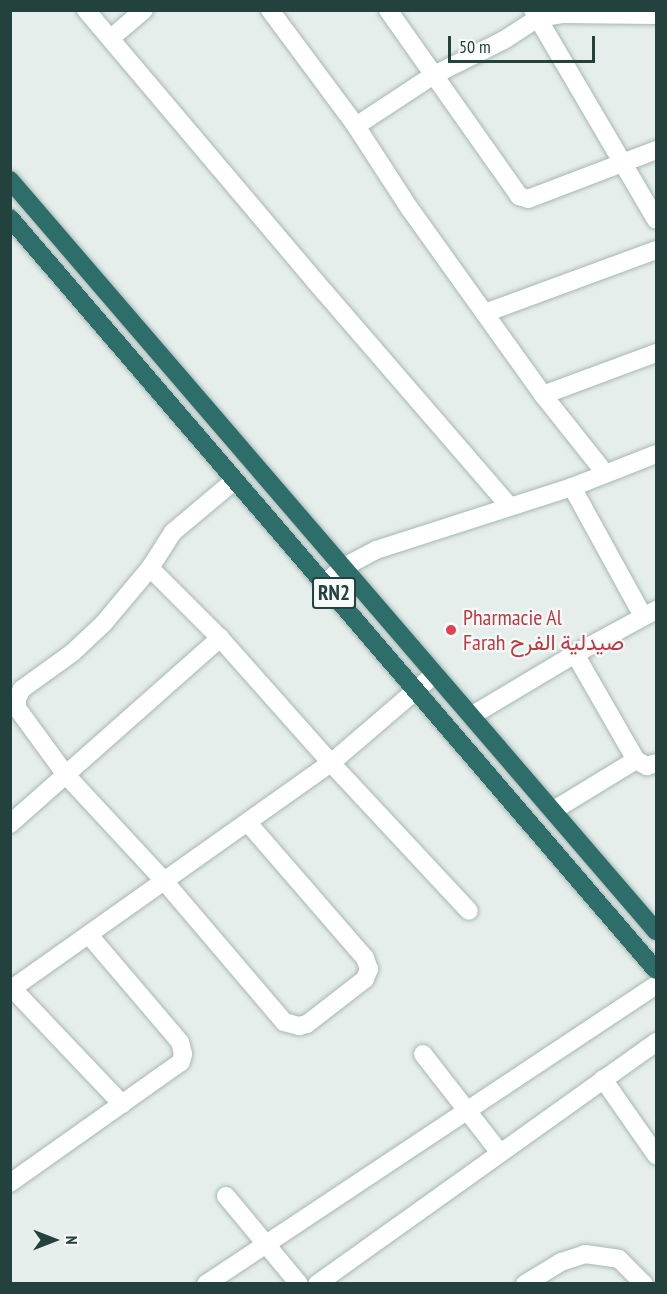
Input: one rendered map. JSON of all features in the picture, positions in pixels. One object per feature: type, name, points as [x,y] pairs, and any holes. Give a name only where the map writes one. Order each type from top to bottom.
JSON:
[{"type":"highway","name":"RN2","points":[[10,180],[657,931]]},
{"type":"highway","name":"RN2","points":[[12,221],[657,970]]},
{"type":"street","points":[[86,10],[510,507]]},
{"type":"street","points":[[111,38],[144,10]]},
{"type":"street","points":[[270,10],[356,126],[410,209],[543,395],[605,473]]},
{"type":"street","points":[[388,10],[432,76],[519,196],[528,199],[657,150]]},
{"type":"street","points":[[356,126],[432,76],[504,40],[536,14],[657,15]]},
{"type":"street","points":[[536,14],[621,164],[657,220]]},
{"type":"street","points":[[485,313],[657,249]]},
{"type":"street","points":[[543,395],[657,353]]},
{"type":"street","points":[[325,583],[344,567],[376,550],[572,487],[605,473],[655,460]]},
{"type":"street","points":[[235,480],[173,532],[150,568],[95,631],[72,653],[22,689],[17,699],[17,708],[26,724],[66,776],[165,882],[284,1022],[299,1026],[307,1024],[364,979],[369,969],[366,958],[248,823]]},
{"type":"street","points":[[471,716],[575,654],[650,613],[572,487]]},
{"type":"street","points":[[150,568],[219,638],[331,763],[469,911]]},
{"type":"street","points":[[10,824],[219,638]]},
{"type":"street","points":[[575,654],[636,760],[647,766],[657,763]]},
{"type":"street","points":[[122,1104],[11,988],[165,882],[331,763],[435,674]]},
{"type":"street","points":[[554,810],[636,760]]},
{"type":"street","points":[[10,1184],[181,1062],[183,1054],[180,1042],[89,935]]},
{"type":"street","points":[[206,1284],[657,985]]},
{"type":"street","points":[[316,1284],[657,1042]]},
{"type":"street","points":[[423,1054],[500,1153]]},
{"type":"street","points":[[603,1079],[657,1155]]},
{"type":"street","points":[[226,1196],[299,1284]]},
{"type":"street","points":[[525,1284],[561,1262],[585,1254],[619,1259],[644,1284]]},
{"type":"place","name":"Pharmacie Al Farah صيدلية الفرح","points":[[451,630]]}]
